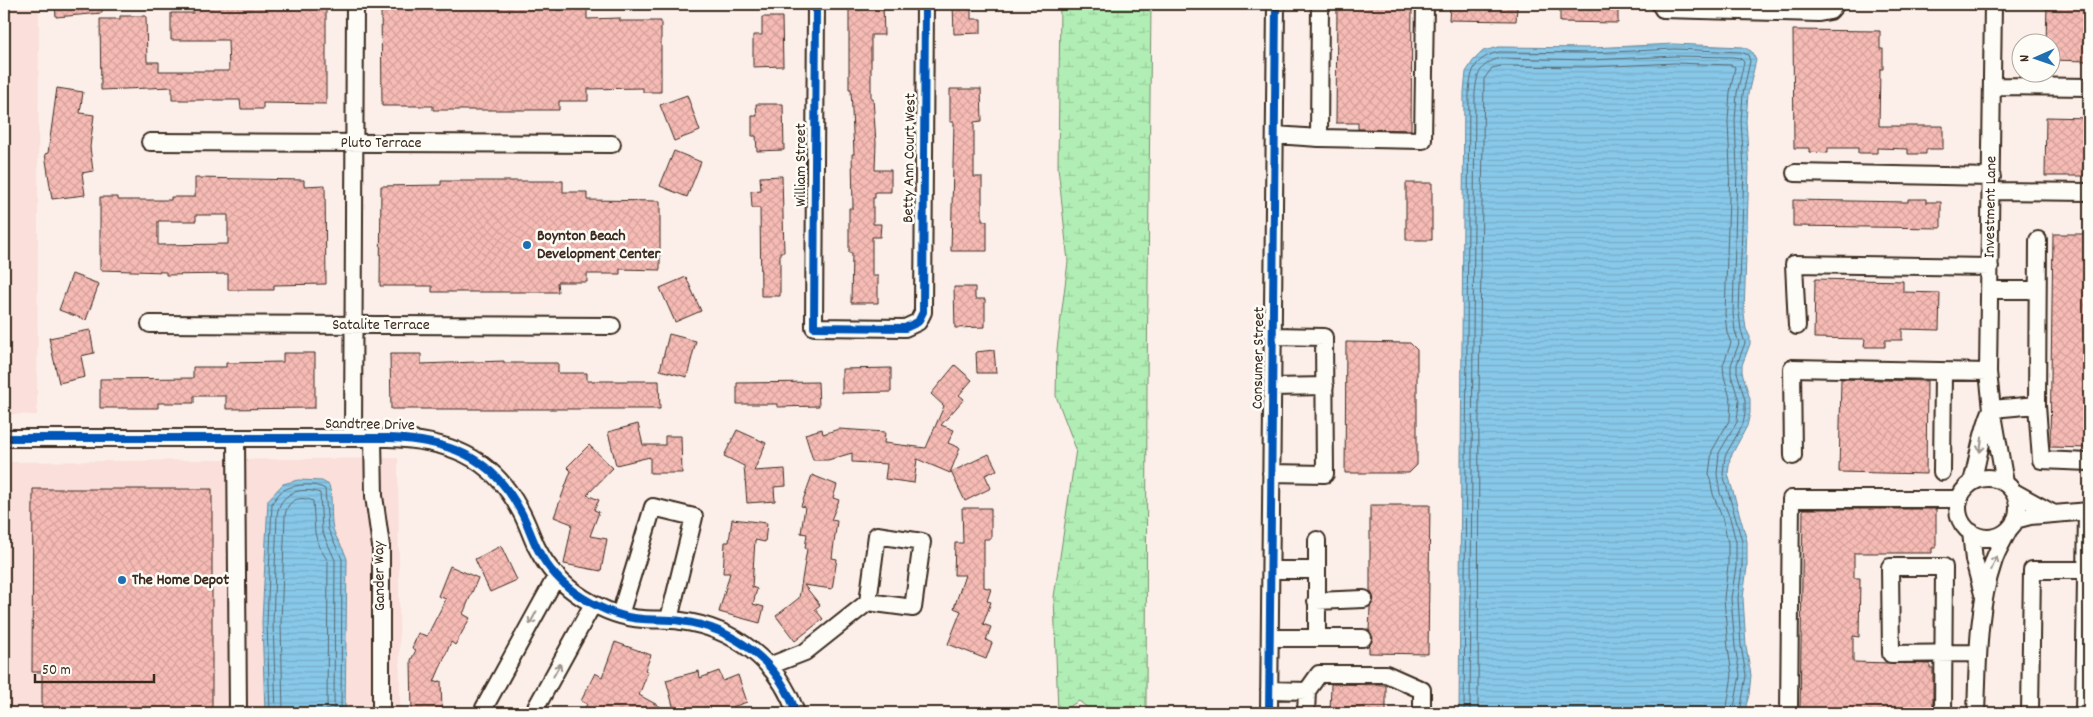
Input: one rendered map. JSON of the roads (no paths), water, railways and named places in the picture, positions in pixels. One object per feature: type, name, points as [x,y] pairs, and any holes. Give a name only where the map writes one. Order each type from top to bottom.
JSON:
[{"type":"street","points":[[353,438],[355,4]]},
{"type":"street","name":"William Street","points":[[816,4],[814,326],[905,328],[918,322],[923,312]]},
{"type":"street","name":"Betty Ann Court West","points":[[923,312],[925,4]]},
{"type":"street","name":"Consumer Street","points":[[1269,713],[1276,4]]},
{"type":"street","points":[[1319,138],[1320,4]]},
{"type":"street","points":[[1275,135],[1319,138],[1423,140],[1425,4]]},
{"type":"street","points":[[1660,4],[1663,9],[1819,12],[1830,11],[1836,4]]},
{"type":"street","name":"Investment Lane","points":[[1993,4],[1988,372],[1992,409],[2009,487]]},
{"type":"street","points":[[1993,86],[2089,87]]},
{"type":"street","name":"Pluto Terrace","points":[[150,142],[612,144]]},
{"type":"street","points":[[1796,173],[1992,184],[2089,192]]},
{"type":"street","points":[[2038,240],[2037,405],[2041,460],[2089,462]]},
{"type":"street","points":[[1797,326],[1794,264],[1990,267]]},
{"type":"street","points":[[1990,290],[2038,290]]},
{"type":"street","name":"Satalite Terrace","points":[[150,324],[612,326]]},
{"type":"street","points":[[1271,473],[1325,474],[1324,337],[1273,336]]},
{"type":"street","points":[[1794,456],[1792,368],[1988,372]]},
{"type":"street","points":[[1942,472],[1943,372]]},
{"type":"street","points":[[1272,387],[1325,386]]},
{"type":"street","points":[[1992,409],[2037,405]]},
{"type":"street","name":"Investment Lane","points":[[1972,482],[1983,430],[1992,409]]},
{"type":"street","name":"Sandtree Drive","points":[[4,438],[373,438],[430,441],[451,448],[485,467],[508,491],[520,510],[538,549],[557,575],[582,598],[620,615],[642,619],[669,619],[693,622],[714,628],[735,638],[753,650],[769,666],[782,684],[796,713]]},
{"type":"street","points":[[236,438],[238,713]]},
{"type":"street","name":"Gander Way","points":[[373,438],[374,496],[381,546],[381,713]]},
{"type":"street","points":[[2054,514],[2009,487],[1989,478],[1972,482],[1959,499],[1960,518],[1971,532],[1980,537],[1990,538],[1999,536],[2011,526],[2030,516],[2054,514],[2088,511],[2084,713]]},
{"type":"street","points":[[1976,713],[1978,653],[1984,596],[1993,561],[2018,511],[2017,501],[2009,487]]},
{"type":"street","points":[[1789,713],[1791,499],[1959,499]]},
{"type":"street","points":[[620,615],[653,507],[694,517],[669,619]]},
{"type":"street","points":[[1971,532],[1974,560],[1984,596]]},
{"type":"street","points":[[769,666],[806,652],[868,602],[877,535],[922,542],[914,608],[868,602]]},
{"type":"street","points":[[1316,638],[1317,540]]},
{"type":"street","points":[[1943,713],[1943,653],[1944,567],[1890,567],[1891,654],[1943,653],[1978,653]]},
{"type":"street","points":[[1270,570],[1317,570]]},
{"type":"street","points":[[2030,713],[2032,570],[2086,570]]},
{"type":"street","points":[[485,713],[484,708],[557,575]]},
{"type":"street","points":[[1316,600],[1364,599]]},
{"type":"street","points":[[533,713],[593,604]]},
{"type":"street","points":[[1270,638],[1363,638]]},
{"type":"street","points":[[1306,713],[1307,691],[1319,674],[1386,674],[1422,690],[1422,713]]},
{"type":"street","points":[[1270,690],[1307,691]]},
{"type":"water","points":[[1674,44],[1743,47],[1751,51],[1756,60],[1748,94],[1746,121],[1749,169],[1744,313],[1750,344],[1742,365],[1742,372],[1750,399],[1750,413],[1747,426],[1730,458],[1728,474],[1747,541],[1747,567],[1743,598],[1746,646],[1751,675],[1749,695],[1744,713],[1459,713],[1464,92],[1466,72],[1483,51],[1499,47],[1591,48]]},
{"type":"water","points":[[298,480],[322,481],[329,485],[333,529],[347,559],[345,713],[265,713],[262,622],[268,500],[283,484]]},
{"type":"place","name":"Boynton Beach Development Center","points":[[527,245]]},
{"type":"place","name":"The Home Depot","points":[[122,580]]}]
